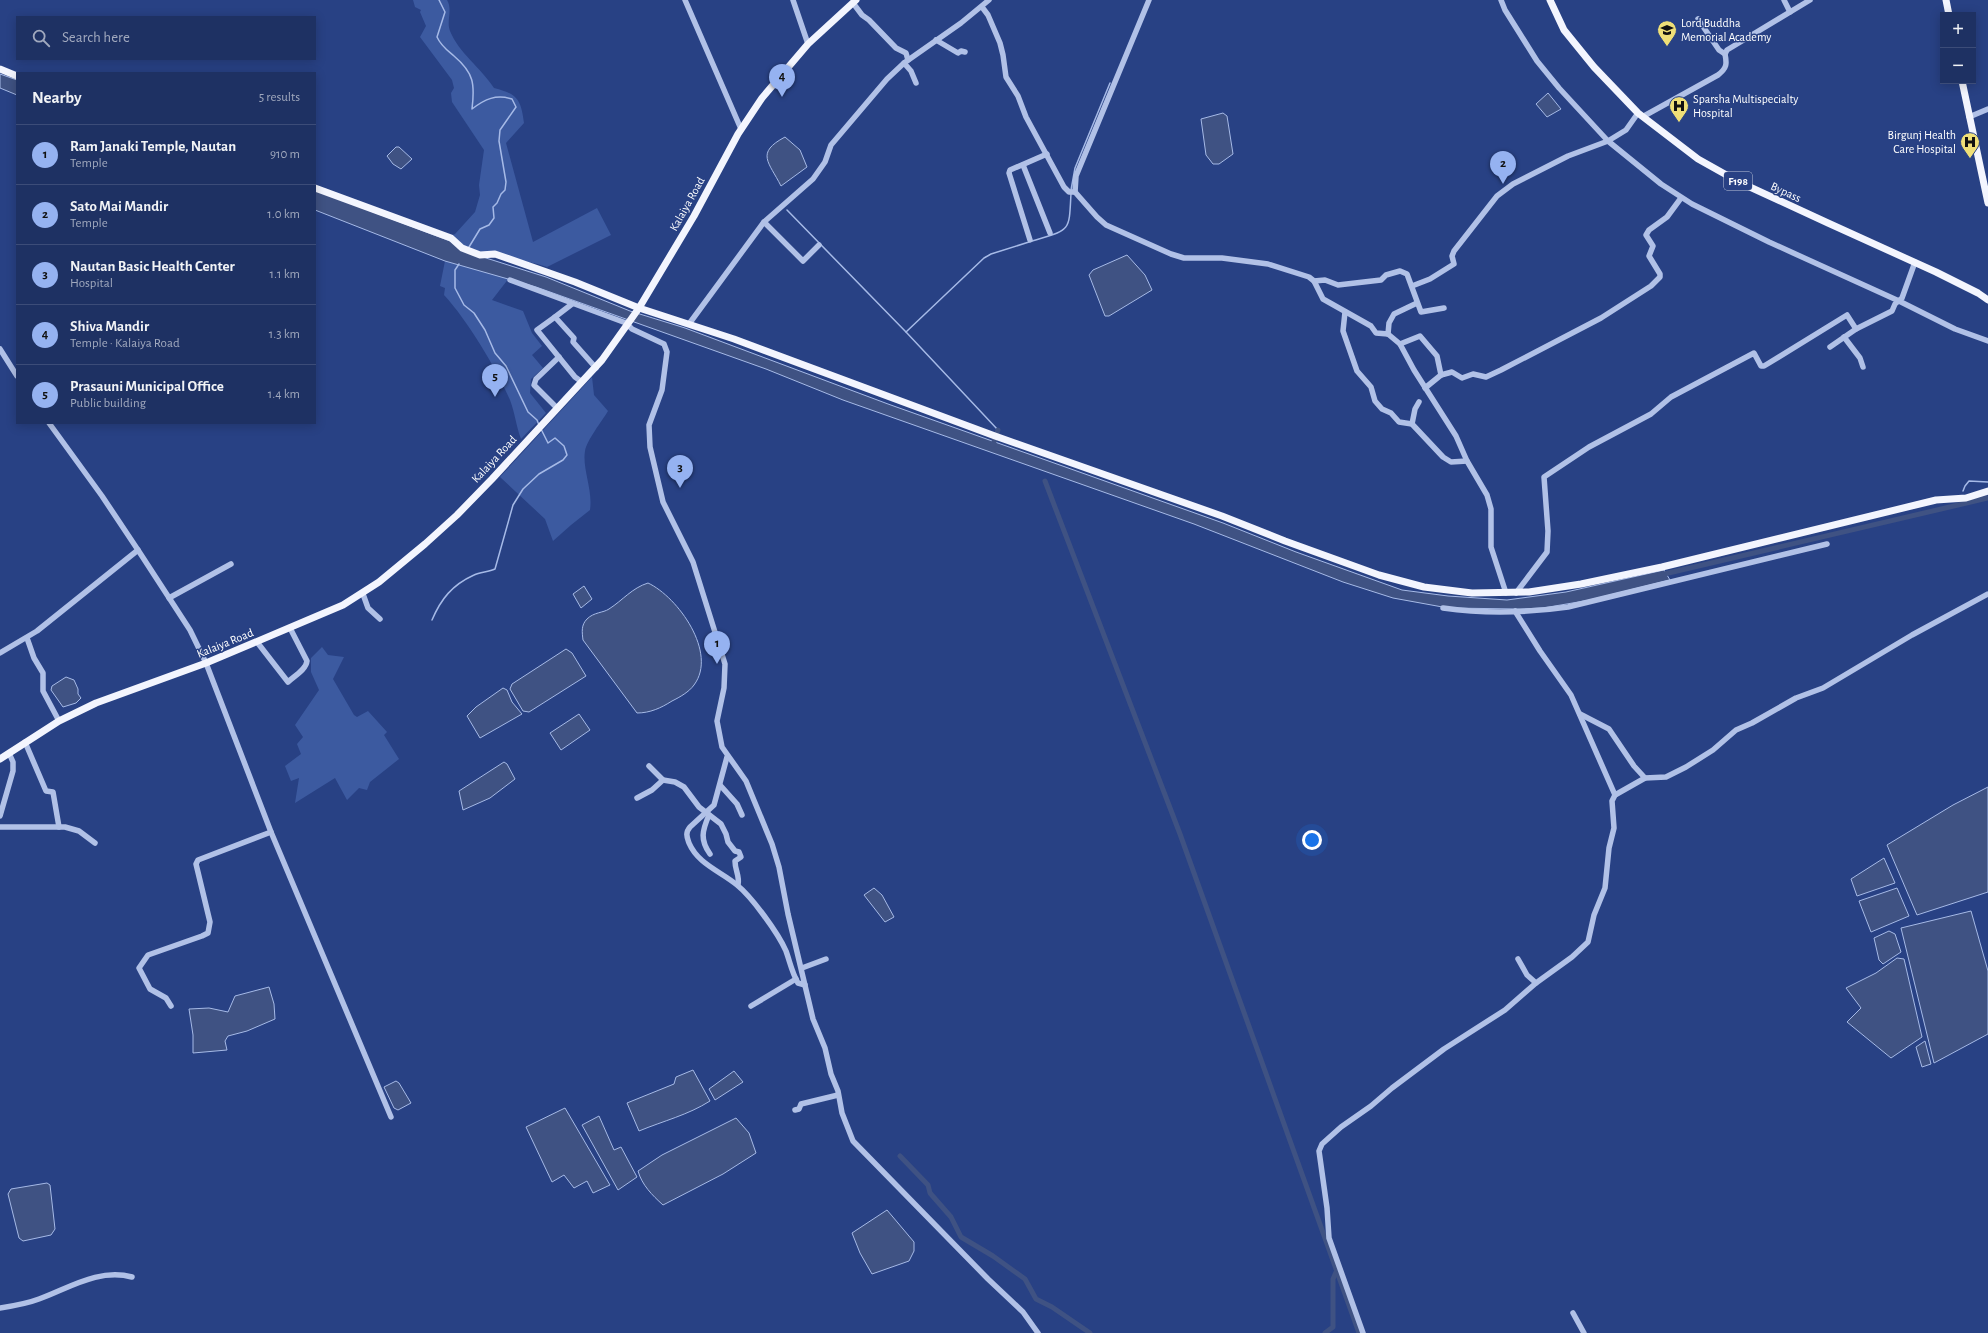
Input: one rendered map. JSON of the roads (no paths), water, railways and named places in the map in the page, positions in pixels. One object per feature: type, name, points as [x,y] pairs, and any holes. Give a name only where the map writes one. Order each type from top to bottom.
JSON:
[{"type":"main road","name":"Bypass","points":[[1550,0],[1564,30],[1594,66],[1641,115],[1669,139],[1698,159],[1739,182],[1914,262],[1978,293],[1988,300]]},
{"type":"main road","points":[[1946,0],[1948,12]]},
{"type":"main road","name":"Kalaiya Road","points":[[0,759],[59,721],[114,696],[206,663],[343,605],[363,594],[425,544],[457,515],[596,368],[626,323],[637,310],[694,216],[741,129],[762,98],[808,44],[854,2]]},
{"type":"main road","points":[[0,69],[16,76]]},
{"type":"main road","points":[[1963,84],[1988,203]]},
{"type":"main road","points":[[316,188],[451,238],[462,248],[480,255],[494,254],[575,282],[637,310],[689,324],[915,405],[995,436],[1222,516],[1379,575],[1424,587],[1472,593],[1516,593],[1581,584],[1662,567],[1936,500],[1966,498],[1988,491]]},
{"type":"main road","points":[[1978,293],[1988,291]]},
{"type":"street","points":[[685,0],[741,129]]},
{"type":"street","points":[[793,0],[808,44]]},
{"type":"street","points":[[689,324],[764,222],[814,179],[825,162],[831,145],[875,93],[906,62],[982,7],[989,0]]},
{"type":"street","points":[[1072,192],[1076,176],[1148,0]]},
{"type":"street","points":[[1501,0],[1505,10],[1537,61],[1590,123],[1608,141],[1645,172],[1681,198],[1769,242],[1898,301],[1955,329],[1988,341]]},
{"type":"street","points":[[1784,0],[1790,12]]},
{"type":"street","points":[[1725,54],[1733,46],[1760,32],[1810,0]]},
{"type":"street","points":[[854,2],[862,15],[870,20],[896,48],[906,52],[906,62],[916,83]]},
{"type":"street","points":[[982,7],[988,15],[1000,43],[1006,77],[1018,96],[1026,117],[1064,187],[1072,192],[1106,225],[1171,254],[1184,258],[1222,258],[1268,264],[1309,277],[1314,281],[1323,299],[1371,326],[1376,333],[1388,334],[1400,344],[1425,388],[1456,436],[1467,462],[1487,495],[1491,508],[1491,547],[1506,593]]},
{"type":"street","points":[[1412,286],[1430,279],[1454,264],[1452,256],[1454,251],[1497,196],[1513,184],[1568,156],[1608,141],[1626,130],[1641,115],[1698,87],[1725,69],[1727,63],[1725,54],[1719,50],[1698,19]]},
{"type":"street","points":[[936,40],[958,53],[962,51],[965,52]]},
{"type":"street","points":[[1969,117],[1988,109]]},
{"type":"street","points":[[1030,240],[1009,173],[1010,170],[1047,154]]},
{"type":"street","points":[[1023,165],[1050,233]]},
{"type":"street","points":[[1425,388],[1441,375],[1452,372],[1462,378],[1474,374],[1486,377],[1601,318],[1651,286],[1660,277],[1660,274],[1649,256],[1653,246],[1646,235],[1649,230],[1667,217],[1681,198]]},
{"type":"street","points":[[764,222],[803,261],[819,245]]},
{"type":"street","points":[[1830,347],[1856,328],[1892,311],[1898,301],[1902,298],[1914,262]]},
{"type":"street","points":[[1314,281],[1325,280],[1338,285],[1374,282],[1381,280],[1386,275],[1400,271],[1407,274],[1421,312],[1444,308]]},
{"type":"street","points":[[510,280],[626,323],[632,329],[664,344],[667,352],[662,390],[649,425],[650,447],[663,502],[694,562],[725,664],[724,688],[717,721],[722,747],[746,781],[772,844],[779,867],[788,914],[813,1019],[825,1048],[842,1112],[854,1141],[988,1279],[1023,1312],[1038,1333]]},
{"type":"street","points":[[1388,334],[1389,323],[1394,314],[1417,303]]},
{"type":"street","points":[[572,304],[537,330],[575,377],[582,382]]},
{"type":"street","points":[[1346,312],[1343,331],[1350,348],[1350,354],[1361,377],[1366,380],[1371,387],[1375,401],[1382,409],[1392,412],[1403,424],[1412,424],[1444,457],[1451,462],[1467,462]]},
{"type":"street","points":[[1516,593],[1546,552],[1548,531],[1544,477],[1589,447],[1651,414],[1671,397],[1754,353],[1761,366],[1764,366],[1847,315],[1856,328]]},
{"type":"street","points":[[555,316],[574,338],[573,342],[596,368]]},
{"type":"street","points":[[1400,344],[1420,336],[1437,356],[1441,375]]},
{"type":"street","points":[[1844,337],[1860,358],[1863,367]]},
{"type":"street","points":[[0,349],[16,374]]},
{"type":"street","points":[[557,408],[534,384],[536,378],[559,357]]},
{"type":"street","points":[[1412,424],[1415,410],[1419,402]]},
{"type":"street","points":[[50,424],[102,496],[190,630],[206,663],[272,832],[391,1117]]},
{"type":"street","points":[[1443,608],[1492,613],[1515,611],[1528,612],[1568,607],[1827,544]]},
{"type":"street","points":[[0,652],[27,638],[138,550]]},
{"type":"street","points":[[169,598],[231,564]]},
{"type":"street","points":[[363,594],[368,608],[380,620]]},
{"type":"street","points":[[1363,1333],[1329,1238],[1327,1208],[1319,1151],[1322,1144],[1341,1127],[1371,1106],[1392,1088],[1444,1049],[1505,1010],[1536,983],[1572,958],[1588,942],[1594,915],[1605,888],[1608,848],[1614,828],[1612,801],[1615,795],[1646,778],[1666,777],[1686,767],[1713,750],[1736,730],[1796,698],[1823,688],[1912,635],[1988,594]]},
{"type":"street","points":[[1515,611],[1540,652],[1571,695],[1615,795]]},
{"type":"street","points":[[257,642],[288,682],[307,665],[307,661],[290,628]]},
{"type":"street","points":[[27,638],[34,658],[43,673],[42,691],[59,721]]},
{"type":"street","points":[[1580,714],[1609,729],[1634,766],[1646,778]]},
{"type":"street","points":[[25,742],[46,791],[53,792],[59,827]]},
{"type":"street","points":[[0,816],[13,771],[13,762],[8,753]]},
{"type":"street","points":[[710,854],[704,846],[702,836],[708,814],[714,805],[728,757]]},
{"type":"street","points":[[649,766],[663,780],[675,782],[684,787],[694,802],[721,824],[728,842],[735,851],[739,852],[741,857],[735,861],[735,868],[740,876],[738,885]]},
{"type":"street","points":[[637,798],[652,790],[663,780]]},
{"type":"street","points":[[720,785],[737,804],[742,814]]},
{"type":"street","points":[[708,814],[686,831],[686,836],[694,854],[700,861],[717,870],[738,885],[763,915],[777,936],[785,950],[798,983],[806,985]]},
{"type":"street","points":[[0,827],[59,827],[79,831],[95,843]]},
{"type":"street","points":[[171,1006],[166,998],[150,989],[140,968],[148,955],[208,933],[210,922],[196,864],[198,860],[272,832]]},
{"type":"street","points":[[802,968],[826,959]]},
{"type":"street","points":[[1518,959],[1527,975],[1536,983]]},
{"type":"street","points":[[751,1006],[796,979]]},
{"type":"street","points":[[795,1110],[799,1109],[801,1104],[838,1095]]},
{"type":"street","points":[[0,1308],[38,1300],[100,1276],[120,1274],[132,1277]]},
{"type":"street","points":[[1573,1313],[1584,1333]]},
{"type":"waterway","points":[[439,0],[445,12],[437,37],[442,45],[466,68],[472,80],[472,109],[486,100],[496,97],[512,99],[516,107],[500,130],[499,141],[506,182],[505,190],[493,207],[494,218],[489,225],[480,229],[469,247]]},
{"type":"waterway","points":[[1071,190],[1075,168],[1110,83]]},
{"type":"waterway","points":[[1032,241],[1054,234],[1065,228],[1070,216],[1071,193]]},
{"type":"waterway","points":[[787,210],[906,332],[998,430]]},
{"type":"waterway","points":[[906,332],[984,258],[991,254],[1029,242]]},
{"type":"waterway","points":[[459,264],[455,270],[455,288],[464,305],[474,313],[485,330],[495,353],[506,366],[528,412],[537,420],[539,425]]},
{"type":"waterway","points":[[432,620],[443,599],[459,583],[479,573],[495,569],[513,505],[523,489],[539,474],[563,460],[567,455],[564,446],[555,438],[548,443],[541,429]]},
{"type":"waterway","points":[[993,445],[998,430]]},
{"type":"waterway","points":[[1045,481],[1180,834],[1359,1333]]},
{"type":"waterway","points":[[1963,491],[1969,481],[1988,482]]},
{"type":"waterway","points":[[1660,575],[1988,498]]},
{"type":"waterway","points":[[900,1156],[928,1185],[930,1193],[951,1217],[961,1237],[993,1256],[1025,1279],[1036,1299],[1052,1307],[1090,1333]]},
{"type":"waterway","points":[[1325,1333],[1333,1327],[1333,1279],[1337,1270]]},
{"type":"place","name":"Lord Buddha Memorial Academy","points":[[1667,47]]},
{"type":"place","name":"Shiva Mandir","points":[[782,97]]},
{"type":"place","name":"Sparsha Multispecialty Hospital","points":[[1679,123]]},
{"type":"place","name":"Birgunj Health Care Hospital","points":[[1970,159]]},
{"type":"place","name":"Sato Mai Mandir","points":[[1503,184]]},
{"type":"place","name":"Prasauni Municipal Office","points":[[495,397]]},
{"type":"place","name":"Nautan Basic Health Center","points":[[680,488]]},
{"type":"place","name":"Ram Janaki Temple, Nautan","points":[[717,664]]}]
